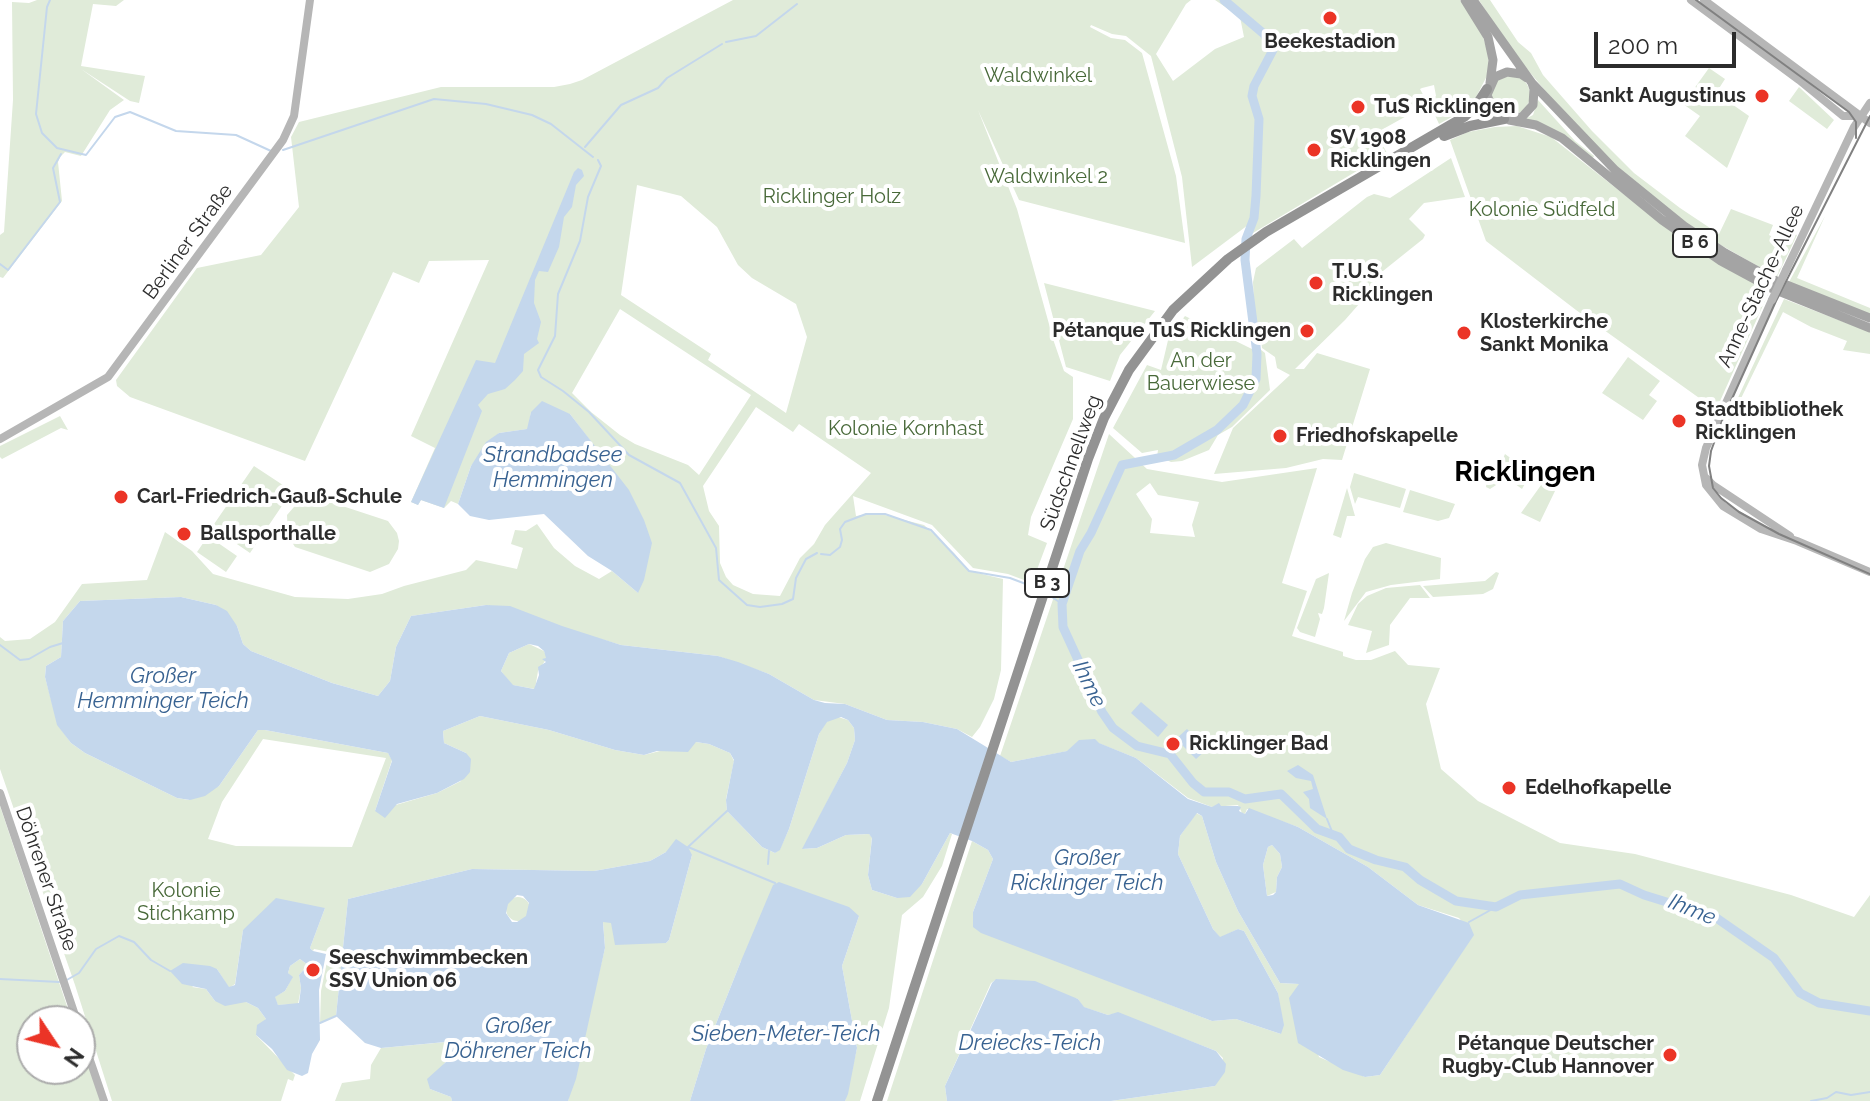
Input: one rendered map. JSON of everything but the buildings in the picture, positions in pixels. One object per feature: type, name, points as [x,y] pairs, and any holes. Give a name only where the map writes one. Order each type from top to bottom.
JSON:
[{"type":"highway","name":"Südschnellweg","points":[[884,1101],[1096,442],[1134,373],[1165,329],[1204,286],[1243,251],[1450,129],[1471,111],[1489,86]]},
{"type":"highway","name":"Südschnellweg","points":[[1450,129],[1507,119]]},
{"type":"highway","name":"Südschnellweg","points":[[877,1101],[956,870]]},
{"type":"main road","points":[[1465,0],[1488,37],[1493,60],[1490,108],[1507,119],[1522,117],[1531,108],[1535,96],[1529,80],[1473,0]]},
{"type":"main road","points":[[1489,86],[1495,77],[1507,72],[1521,74],[1529,80]]},
{"type":"main road","name":"B 6","points":[[1529,80],[1615,170],[1684,226],[1774,280],[1870,318]]},
{"type":"main road","name":"B 6","points":[[1507,119],[1536,125],[1562,138],[1662,220],[1721,261],[1780,292],[1870,328]]},
{"type":"street","name":"Berliner Straße","points":[[0,439],[108,377],[283,140],[294,116],[310,0]]},
{"type":"street","points":[[1691,0],[1843,116],[1860,116]]},
{"type":"street","points":[[1704,0],[1870,123]]},
{"type":"street","name":"Anne-Stache-Allee","points":[[1703,473],[1706,448],[1772,300],[1860,116],[1870,103]]},
{"type":"street","points":[[1703,473],[1713,485],[1797,541]]},
{"type":"street","points":[[1703,473],[1706,485],[1723,506],[1761,529],[1870,572]]},
{"type":"street","name":"Döhrener Straße","points":[[0,793],[71,1005]]},
{"type":"street","points":[[96,1078],[104,1101]]},
{"type":"green space","points":[[124,0],[116,6],[93,4],[81,66],[145,76],[139,103],[130,101],[81,69],[124,100],[110,110],[81,156],[65,152],[60,157],[62,201],[3,278],[0,277],[0,235],[4,232],[13,100],[12,2]]},
{"type":"green space","points":[[733,0],[1191,0],[1156,54],[1173,81],[1215,49],[1244,37],[1240,17],[1215,0],[1460,0],[1480,28],[1489,55],[1488,74],[1475,99],[1459,113],[1439,124],[1428,100],[1436,96],[1434,85],[1420,89],[1426,100],[1418,104],[1419,109],[1376,133],[1387,153],[1253,233],[1252,222],[1192,267],[1182,177],[1151,56],[1126,36],[1090,27],[1111,38],[1125,40],[1142,53],[1176,176],[1185,243],[1019,200],[978,110],[1017,209],[1064,371],[1073,377],[1073,419],[1031,517],[1028,535],[1047,543],[1032,583],[1008,574],[973,568],[932,525],[853,496],[856,516],[877,513],[924,525],[969,571],[1003,579],[1001,670],[994,699],[972,737],[957,729],[923,722],[887,720],[845,704],[814,700],[769,674],[718,656],[621,645],[486,605],[411,616],[396,647],[390,681],[378,696],[332,683],[251,651],[243,644],[237,626],[216,605],[181,597],[80,601],[63,621],[61,657],[46,666],[45,677],[58,725],[71,743],[85,753],[177,798],[189,800],[219,786],[258,730],[265,730],[388,753],[392,760],[375,811],[437,793],[461,781],[466,753],[444,743],[443,731],[480,716],[644,755],[696,742],[730,753],[734,761],[726,799],[727,811],[762,847],[775,853],[789,829],[819,734],[826,722],[838,717],[848,720],[854,728],[855,740],[847,763],[803,849],[817,848],[846,835],[869,834],[872,837],[868,875],[872,890],[897,898],[922,884],[952,834],[942,866],[923,897],[902,915],[889,1008],[860,1101],[845,1101],[857,1048],[842,966],[859,916],[741,961],[706,1049],[690,1101],[568,1101],[605,948],[603,922],[608,921],[666,943],[669,940],[692,855],[666,852],[650,861],[594,871],[472,869],[348,899],[336,1016],[320,1023],[321,991],[329,952],[310,948],[325,908],[243,930],[235,984],[229,988],[217,969],[192,987],[206,989],[215,1001],[246,1002],[258,1008],[266,1019],[256,1035],[295,1075],[293,1081],[288,1079],[281,1101],[112,1101],[96,1051],[96,1005],[81,1005],[0,769],[0,637],[5,641],[30,639],[55,622],[82,584],[147,580],[165,532],[192,551],[213,574],[295,597],[348,599],[382,594],[466,570],[476,560],[517,569],[523,548],[511,544],[515,530],[526,531],[537,524],[554,548],[575,566],[599,579],[612,571],[638,593],[592,443],[570,414],[531,412],[528,429],[499,433],[471,466],[458,504],[451,501],[444,508],[421,500],[418,505],[411,502],[435,448],[411,436],[489,260],[429,261],[419,283],[393,272],[305,461],[130,397],[117,386],[116,380],[197,268],[261,255],[299,207],[291,137],[299,122],[441,87],[554,87],[570,84]],"holes":[[[637,185],[681,196],[717,227],[738,265],[752,278],[796,304],[807,337],[786,413],[708,360],[711,354],[621,295]],[[620,309],[751,395],[699,475],[688,465],[620,435],[572,393]],[[756,407],[793,432],[799,424],[871,473],[800,558],[780,596],[753,594],[733,585],[726,577],[720,563],[719,526],[709,511],[703,486]],[[263,739],[386,758],[352,847],[236,846],[208,839],[222,802]]]},
{"type":"green space","points":[[1479,0],[1490,0],[1518,42],[1531,53],[1543,75],[1592,131],[1634,173],[1680,208],[1719,234],[1731,209],[1773,225],[1769,235],[1784,243],[1790,232],[1797,235],[1777,277],[1691,228],[1606,157],[1562,111],[1508,46]]},
{"type":"green space","points":[[1709,68],[1725,79],[1716,93],[1749,116],[1727,168],[1685,136],[1700,116],[1683,104]]},
{"type":"green space","points":[[1510,75],[1524,81],[1530,95],[1524,109],[1510,115],[1496,109],[1490,95],[1496,81]]},
{"type":"green space","points":[[1799,87],[1834,120],[1827,129],[1789,101]]},
{"type":"green space","points":[[1538,100],[1593,158],[1523,120],[1533,115]]},
{"type":"green space","name":"Kolonie Südfeld","points":[[1517,126],[1551,137],[1677,236],[1769,292],[1716,410],[1486,241],[1450,140],[1468,132]]},
{"type":"green space","points":[[1451,158],[1465,197],[1424,203],[1409,219],[1425,235],[1423,239],[1383,271],[1345,320],[1295,369],[1304,369],[1317,353],[1370,369],[1342,460],[1323,459],[1286,468],[1214,474],[1233,428],[1290,375],[1277,368],[1275,357],[1262,348],[1260,331],[1260,349],[1265,353],[1270,390],[1232,427],[1218,435],[1209,450],[1182,461],[1171,462],[1162,458],[1185,450],[1218,431],[1244,405],[1257,379],[1253,282],[1256,268],[1294,239],[1302,248],[1367,197],[1374,194],[1390,198]]},
{"type":"green space","points":[[1825,216],[1797,278],[1870,308],[1870,315],[1789,282]]},
{"type":"green space","points":[[1044,283],[1155,311],[1120,355],[1110,381],[1066,367]]},
{"type":"green space","points":[[1784,299],[1870,332],[1870,354],[1843,350],[1847,341],[1783,312],[1730,421],[1728,419]]},
{"type":"green space","name":"An der Bauerwiese","points":[[1185,316],[1256,351],[1254,379],[1242,405],[1216,430],[1173,454],[1157,457],[1158,450],[1142,453],[1113,428],[1147,365],[1161,370],[1169,336]]},
{"type":"green space","points":[[1628,357],[1660,381],[1649,395],[1657,401],[1643,420],[1602,393]]},
{"type":"green space","points":[[60,416],[68,430],[61,428],[2,459],[0,457],[0,446]]},
{"type":"green space","points":[[1109,434],[1147,469],[1222,482],[1317,468],[1282,583],[1307,591],[1292,636],[1343,652],[1343,656],[1356,660],[1371,660],[1395,651],[1408,665],[1440,668],[1426,704],[1441,769],[1478,801],[1560,843],[1635,854],[1791,895],[1854,917],[1870,895],[1870,1101],[1111,1101],[1215,1086],[1223,1058],[1216,1051],[1118,1013],[1108,1015],[1083,1007],[1078,999],[997,979],[991,983],[945,1086],[947,1101],[887,1101],[972,841],[988,850],[993,859],[973,912],[1039,954],[1212,1021],[1236,1019],[1281,1034],[1278,993],[1244,931],[1238,929],[1220,938],[1178,854],[1180,836],[1196,813],[1202,816],[1216,862],[1238,911],[1280,983],[1299,984],[1319,1057],[1365,1077],[1380,1075],[1473,935],[1459,918],[1418,905],[1368,867],[1298,827],[1247,809],[1245,814],[1242,813],[1238,805],[1212,807],[1188,798],[1136,758],[1098,743],[1080,740],[1068,751],[1011,762],[1000,756]],"holes":[[[1150,483],[1158,495],[1199,502],[1192,525],[1195,537],[1150,533],[1152,519],[1136,494]]]},
{"type":"green space","points":[[1505,454],[1531,473],[1522,489],[1507,478],[1490,489],[1486,487],[1488,470],[1496,475]]},
{"type":"green space","points":[[254,466],[292,491],[250,553],[212,527]]},
{"type":"green space","points":[[1354,473],[1406,489],[1400,508],[1358,497],[1355,504],[1350,487]]},
{"type":"green space","points":[[1544,481],[1555,491],[1540,522],[1521,513]]},
{"type":"green space","points":[[1347,488],[1355,516],[1347,516],[1341,538],[1333,535]]},
{"type":"green space","points":[[1410,490],[1455,504],[1449,518],[1438,521],[1403,512]]},
{"type":"green space","points":[[315,497],[388,521],[399,541],[389,564],[370,572],[295,547],[288,536],[287,515],[301,499]]},
{"type":"green space","points":[[208,536],[237,556],[226,572],[197,552]]},
{"type":"green space","points":[[1386,543],[1441,558],[1440,579],[1391,585],[1366,592],[1344,621],[1365,559],[1373,547]]},
{"type":"green space","points":[[1329,573],[1324,608],[1322,614],[1318,613],[1320,619],[1315,637],[1300,632],[1297,628],[1316,579]]},
{"type":"green space","points":[[1499,573],[1493,589],[1483,594],[1433,597],[1423,586],[1485,581]]},
{"type":"green space","points":[[1420,585],[1430,598],[1410,598],[1390,625],[1389,645],[1366,653],[1372,631],[1348,625],[1358,604],[1367,596],[1386,588]]},
{"type":"green space","points":[[529,644],[544,651],[547,658],[538,671],[535,689],[512,685],[501,671],[509,653]]},
{"type":"green space","points":[[0,806],[67,1005],[16,1005],[16,1085],[96,1084],[102,1101],[0,1101]]},
{"type":"green space","points":[[1272,845],[1280,854],[1282,867],[1277,877],[1276,892],[1267,896],[1263,865],[1268,847]]},
{"type":"green space","points":[[518,897],[527,900],[530,909],[527,918],[518,921],[509,918],[506,909],[509,900]]},
{"type":"green space","points":[[300,959],[308,965],[299,975],[301,988],[298,1004],[278,1005],[274,997],[285,991],[292,978],[288,973],[290,966]]},
{"type":"green space","points":[[457,1041],[430,1089],[451,1097],[452,1101],[335,1101],[342,1083],[370,1079],[371,1065],[381,1048]]},
{"type":"water","points":[[578,168],[584,176],[576,185],[572,207],[564,217],[559,247],[548,272],[539,271],[535,280],[534,303],[541,322],[539,343],[524,354],[523,371],[515,380],[505,389],[488,394],[478,405],[482,411],[444,508],[421,500],[418,505],[411,502],[476,360],[495,363]]},
{"type":"water","name":"Strandbadsee Hemmingen","points":[[542,401],[570,414],[629,490],[644,520],[652,543],[638,593],[588,556],[544,514],[489,520],[470,516],[458,504],[471,466],[486,442],[499,433],[527,429],[531,412]]},
{"type":"water","points":[[181,597],[216,605],[227,611],[237,626],[243,644],[251,651],[332,683],[378,696],[390,681],[396,647],[411,616],[486,605],[510,606],[621,645],[718,656],[738,662],[769,674],[814,700],[845,704],[887,720],[923,722],[957,729],[1011,762],[1067,751],[1079,740],[1095,739],[1136,758],[1188,799],[1212,807],[1219,803],[1221,806],[1238,806],[1241,807],[1239,811],[1245,814],[1249,808],[1298,827],[1368,867],[1418,905],[1469,923],[1474,935],[1380,1075],[1365,1077],[1343,1070],[1298,1043],[1289,998],[1299,984],[1280,983],[1238,911],[1216,862],[1202,816],[1197,813],[1180,836],[1178,854],[1213,929],[1220,937],[1238,929],[1244,931],[1278,993],[1284,1025],[1281,1034],[1236,1019],[1212,1021],[981,933],[973,927],[973,912],[993,859],[988,850],[972,841],[950,833],[922,884],[910,897],[897,898],[872,890],[868,875],[872,838],[869,834],[846,835],[817,848],[802,849],[847,763],[855,740],[854,728],[841,717],[827,722],[819,734],[789,829],[780,850],[775,853],[762,847],[727,811],[726,800],[734,760],[730,753],[696,742],[688,752],[657,751],[644,755],[480,716],[443,731],[444,743],[466,753],[471,759],[470,772],[464,779],[437,793],[397,804],[385,818],[375,811],[392,761],[388,753],[265,730],[258,730],[219,786],[205,796],[190,800],[177,798],[85,753],[71,743],[57,725],[45,677],[46,666],[61,657],[63,621],[80,601]],"holes":[[[529,644],[538,646],[546,658],[542,659],[546,662],[538,667],[539,675],[534,689],[513,685],[501,671],[509,653]],[[1272,845],[1280,854],[1282,867],[1277,877],[1276,892],[1267,896],[1263,865],[1268,847]]]},
{"type":"water","points":[[1141,702],[1168,725],[1158,737],[1131,713]]},
{"type":"water","points":[[1187,729],[1207,749],[1196,759],[1176,739]]},
{"type":"water","points":[[1298,765],[1313,775],[1327,819],[1310,808],[1309,799],[1303,792],[1313,789],[1311,781],[1296,778],[1287,771]]},
{"type":"water","name":"Großer Döhrener Teich","points":[[676,839],[688,847],[692,855],[669,940],[666,943],[615,945],[611,923],[603,922],[605,948],[576,1079],[568,1101],[452,1101],[451,1097],[430,1089],[427,1079],[447,1061],[456,1041],[381,1048],[365,1043],[336,1016],[348,899],[472,869],[594,871],[650,861],[666,852]],"holes":[[[517,895],[523,896],[529,903],[526,916],[512,922],[506,913],[508,904]]]},
{"type":"water","name":"Sieben-Meter-Teich","points":[[779,882],[849,907],[859,916],[842,966],[857,1048],[848,1094],[845,1101],[690,1101],[706,1049],[741,961],[773,885]]},
{"type":"water","points":[[276,898],[325,908],[310,948],[326,954],[319,990],[320,1040],[312,1054],[308,1073],[302,1076],[287,1070],[272,1049],[256,1035],[257,1025],[266,1019],[258,1008],[246,1002],[225,1006],[215,1001],[206,989],[182,984],[170,971],[183,963],[210,966],[217,969],[229,987],[235,985],[243,930]],"holes":[[[300,959],[308,965],[299,975],[299,1003],[278,1005],[275,997],[285,991],[293,977],[288,973],[290,966]]]},
{"type":"water","name":"Dreiecks-Teich","points":[[996,979],[1035,981],[1078,999],[1084,1007],[1108,1015],[1118,1012],[1216,1051],[1226,1064],[1225,1072],[1215,1086],[1111,1101],[947,1101],[945,1086]]},
{"type":"waterway","points":[[50,0],[36,114],[42,133],[57,148],[86,155],[115,117],[130,112],[176,131],[236,135],[271,151]]},
{"type":"waterway","name":"Ihme","points":[[1224,0],[1264,34],[1273,50],[1252,96],[1259,119],[1256,196],[1254,218],[1246,239],[1245,260],[1257,354],[1256,379],[1243,405],[1217,430],[1174,455],[1122,465],[1080,551],[1062,604],[1063,627],[1102,712],[1113,728],[1137,746],[1170,754],[1204,792],[1229,792],[1245,799],[1281,794],[1317,829],[1339,837],[1349,849],[1405,867],[1420,880],[1456,901],[1496,907],[1520,895],[1620,884],[1644,895],[1715,917],[1774,958],[1800,993],[1819,1003],[1870,1011]]},
{"type":"waterway","points":[[726,42],[756,36],[797,4]]},
{"type":"waterway","points":[[585,147],[621,105],[658,88],[667,78],[722,44]]},
{"type":"waterway","points":[[283,150],[434,99],[486,104],[532,115],[551,124],[593,157]]},
{"type":"waterway","points":[[0,264],[8,270],[60,202],[53,168],[61,154]]},
{"type":"waterway","points":[[598,160],[601,166],[588,197],[580,241],[558,294],[555,336],[538,370],[541,377],[589,412],[629,455],[680,483],[716,548],[719,580],[747,605],[760,607],[793,599],[796,578],[806,559],[817,553]]},
{"type":"waterway","points":[[821,554],[830,555],[840,547],[840,529],[845,522],[866,514],[885,514],[931,530],[969,571],[1010,578],[1039,589]]},
{"type":"waterway","points":[[1052,597],[1062,604]]},
{"type":"waterway","points":[[0,645],[20,660],[63,643]]},
{"type":"waterway","points":[[727,811],[688,847],[775,883]]},
{"type":"waterway","points":[[1327,819],[1333,834]]},
{"type":"waterway","points":[[768,864],[769,851]]},
{"type":"waterway","points":[[1469,922],[1496,907]]},
{"type":"waterway","points":[[65,981],[79,973],[96,949],[119,936],[134,942],[151,960],[170,971]]},
{"type":"waterway","points":[[0,979],[59,982]]},
{"type":"waterway","points":[[320,1023],[336,1016]]},
{"type":"waterway","points":[[1811,1101],[1827,1098],[1836,1092],[1851,1095],[1870,1092]]},
{"type":"tram line","points":[[1696,0],[1849,112],[1856,122],[1856,138]]},
{"type":"tram line","points":[[1870,116],[1776,301],[1722,421],[1709,466],[1713,488],[1739,512],[1779,534],[1870,574]]},
{"type":"place","name":"Beekestadion","points":[[1330,18]]},
{"type":"place","name":"Sankt Augustinus","points":[[1762,96]]},
{"type":"place","name":"TuS Ricklingen","points":[[1358,107]]},
{"type":"place","name":"SV 1908 Ricklingen","points":[[1314,150]]},
{"type":"place","name":"T.U.S. Ricklingen","points":[[1316,283]]},
{"type":"place","name":"Pétanque TuS Ricklingen","points":[[1307,331]]},
{"type":"place","name":"Klosterkirche Sankt Monika","points":[[1464,333]]},
{"type":"place","name":"Stadtbibliothek Ricklingen","points":[[1679,421]]},
{"type":"place","name":"Friedhofskapelle","points":[[1280,436]]},
{"type":"place","name":"Carl-Friedrich-Gauß-Schule","points":[[121,497]]},
{"type":"place","name":"Ballsporthalle","points":[[184,534]]},
{"type":"place","name":"Ricklinger Bad","points":[[1173,744]]},
{"type":"place","name":"Edelhofkapelle","points":[[1509,788]]},
{"type":"place","name":"Seeschwimmbecken SSV Union 06","points":[[313,970]]},
{"type":"place","name":"Pétanque Deutscher Rugby-Club Hannover","points":[[1670,1055]]},
{"type":"district","name":"Ricklingen","points":[[1525,473]]},
{"type":"park label","name":"Waldwinkel","points":[[1038,76]]},
{"type":"park label","name":"Waldwinkel 2","points":[[1046,177]]},
{"type":"park label","name":"Ricklinger Holz","points":[[832,197]]},
{"type":"park label","name":"Kolonie Kornhast","points":[[906,429]]},
{"type":"park label","name":"Kolonie Stichkamp","points":[[186,902]]},
{"type":"water label","name":"Großer Hemminger Teich","points":[[163,688]]},
{"type":"water label","name":"Großer Ricklinger Teich","points":[[1087,870]]}]
